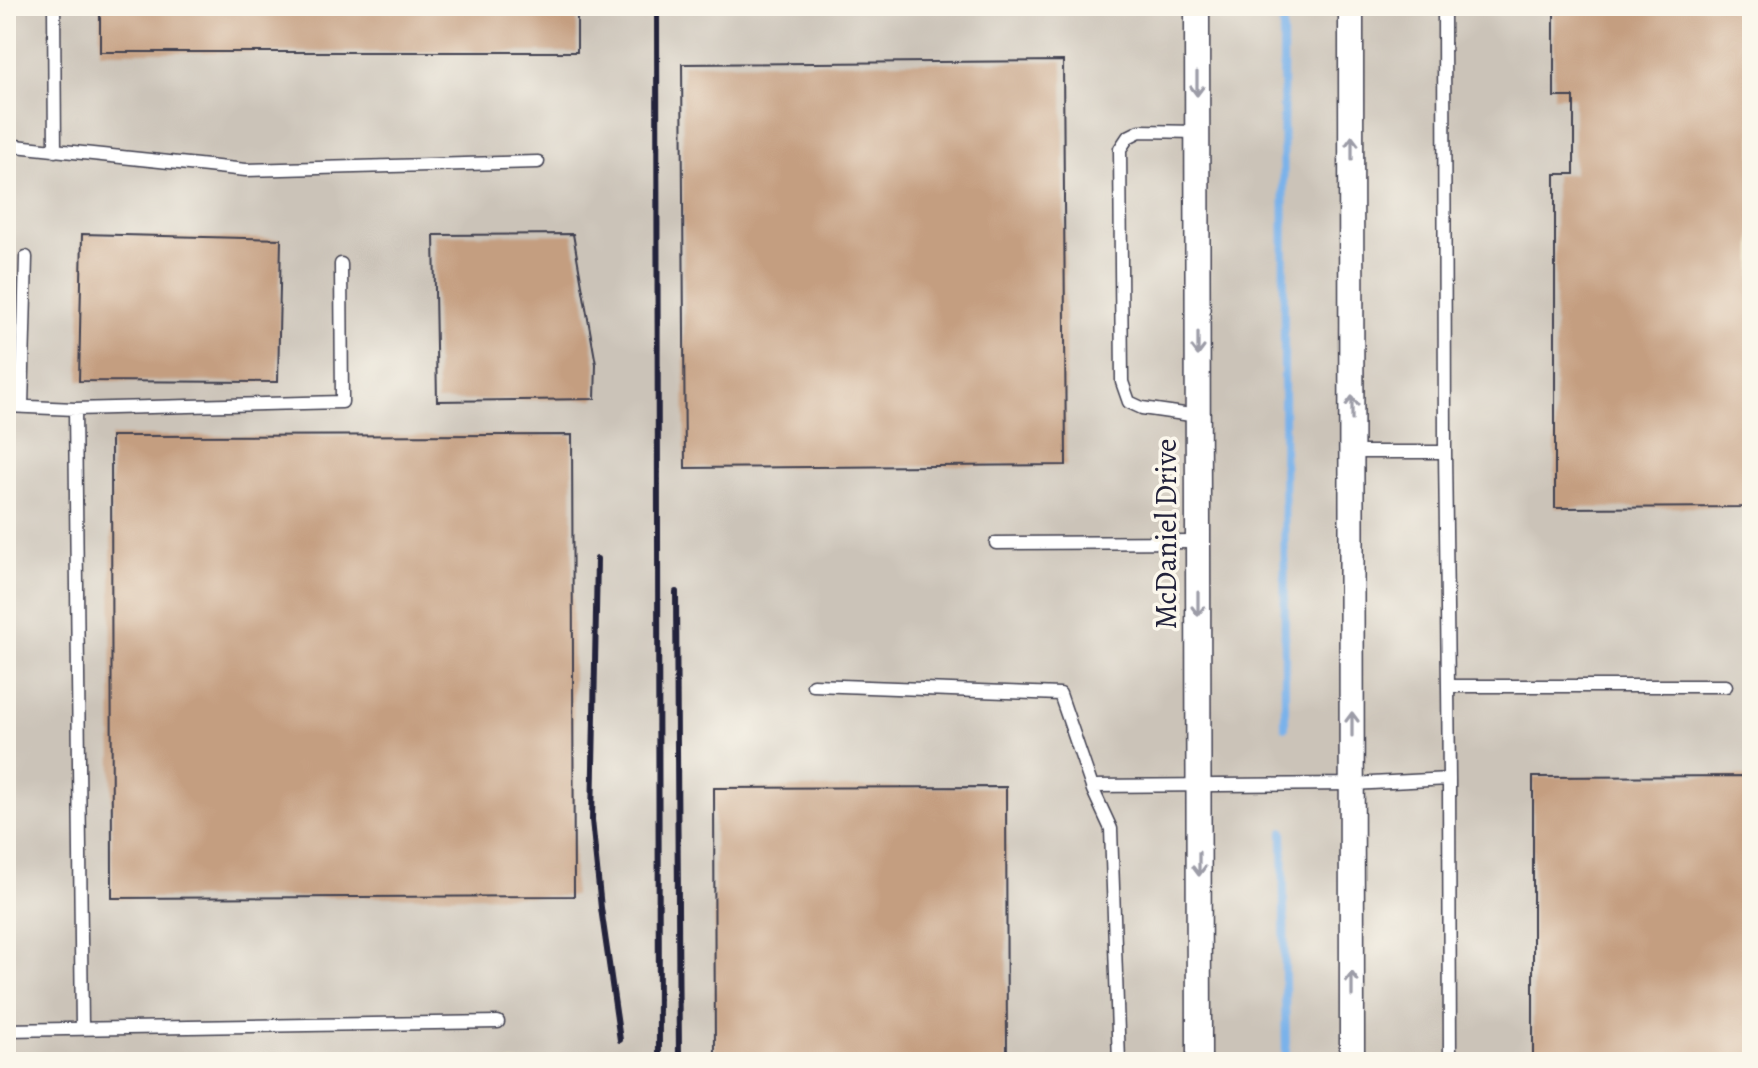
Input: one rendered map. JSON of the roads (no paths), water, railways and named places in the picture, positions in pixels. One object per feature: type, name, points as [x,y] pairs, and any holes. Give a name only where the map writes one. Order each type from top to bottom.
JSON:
[{"type":"street","name":"McDaniel Drive","points":[[1197,6],[1199,1062]]},
{"type":"street","points":[[1351,6],[1352,1062]]},
{"type":"lane","points":[[54,6],[55,151]]},
{"type":"lane","points":[[1444,6],[1450,1062]]},
{"type":"lane","points":[[1197,132],[1140,131],[1128,137],[1120,149],[1118,191],[1122,382],[1129,402],[1142,408],[1198,416]]},
{"type":"lane","points":[[6,145],[246,170],[538,162]]},
{"type":"lane","points":[[22,406],[26,257]]},
{"type":"lane","points":[[6,406],[75,409],[342,402],[341,264]]},
{"type":"lane","points":[[75,409],[82,1028]]},
{"type":"lane","points":[[1352,452],[1445,452]]},
{"type":"lane","points":[[996,543],[1198,542]]},
{"type":"lane","points":[[813,685],[1060,694],[1092,786],[1111,829],[1119,1062]]},
{"type":"lane","points":[[1448,686],[1726,686]]},
{"type":"lane","points":[[1092,786],[1352,784],[1449,779]]},
{"type":"lane","points":[[6,1030],[498,1022]]},
{"type":"waterway","points":[[1283,6],[1285,727]]},
{"type":"waterway","points":[[1283,832],[1286,1062]]},
{"type":"railway","points":[[657,6],[659,1062]]},
{"type":"railway","points":[[597,559],[592,820],[620,1040]]},
{"type":"railway","points":[[676,592],[679,1062]]}]
